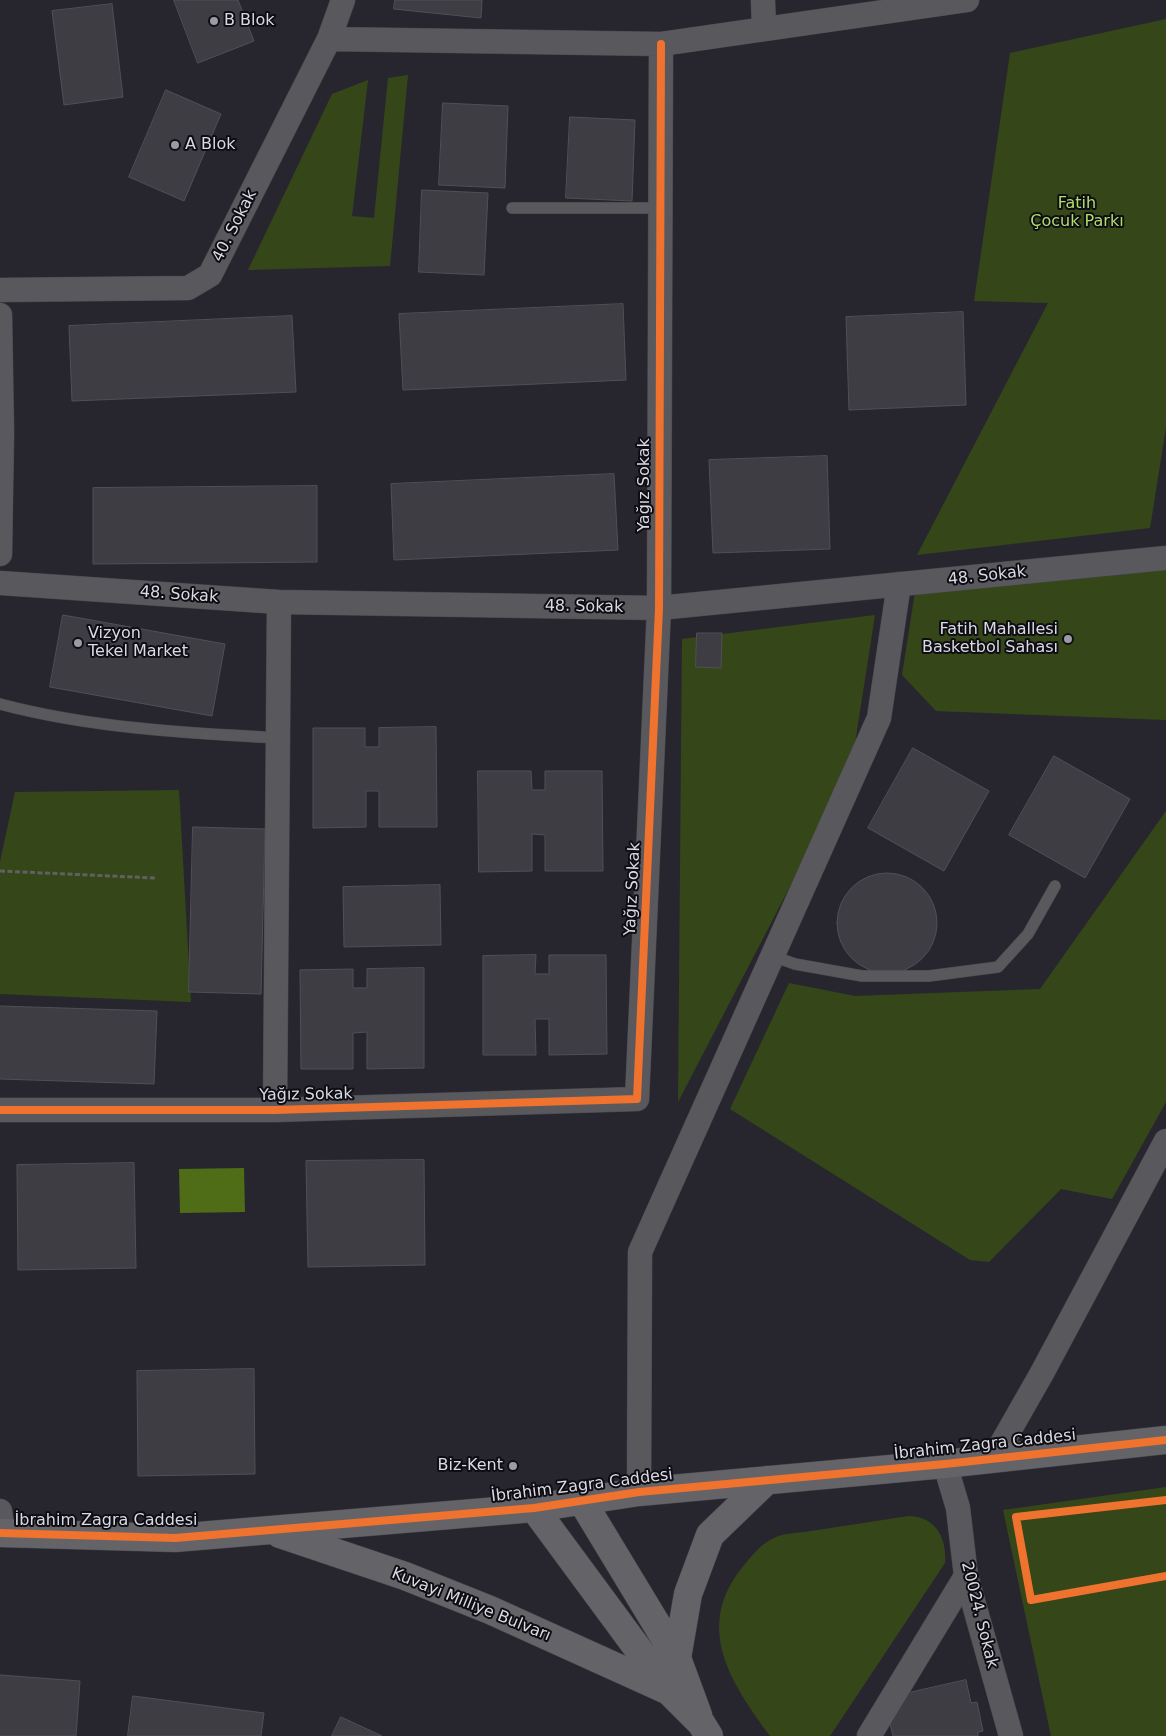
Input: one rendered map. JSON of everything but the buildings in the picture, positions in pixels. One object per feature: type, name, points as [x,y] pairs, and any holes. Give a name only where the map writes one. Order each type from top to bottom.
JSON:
[{"type":"main road","name":"İbrahim Zagra Caddesi","points":[[1,1526],[175,1538],[534,1508],[639,1492],[945,1464],[1166,1440]]},
{"type":"main road","name":"Kuvayi Milliye Bulvarı","points":[[678,1658],[688,1594],[710,1535],[767,1480]]},
{"type":"main road","name":"Kuvayi Milliye Bulvarı","points":[[582,1501],[678,1658],[705,1730]]},
{"type":"main road","name":"Kuvayi Milliye Bulvarı","points":[[534,1508],[669,1691],[705,1730]]},
{"type":"main road","name":"Kuvayi Milliye Bulvarı","points":[[269,1530],[414,1580],[490,1610],[669,1691]]},
{"type":"street","name":"40. Sokak","points":[[0,290],[188,288],[210,274],[329,39],[343,0]]},
{"type":"street","points":[[763,0],[764,29]]},
{"type":"street","points":[[329,39],[660,44],[967,0]]},
{"type":"street","name":"Yağız Sokak","points":[[0,1110],[275,1110],[637,1099],[659,608],[660,44]]},
{"type":"street","points":[[0,315],[0,548]]},
{"type":"street","name":"48. Sokak","points":[[0,583],[279,602],[659,608],[1166,558]]},
{"type":"street","points":[[639,1492],[640,1252],[879,718],[899,584]]},
{"type":"street","points":[[275,1110],[279,602]]},
{"type":"street","points":[[993,1459],[1042,1373],[1166,1141]]},
{"type":"street","name":"20024. Sokak","points":[[945,1464],[958,1508],[966,1576],[1011,1736]]},
{"type":"street","points":[[869,1736],[966,1576]]},
{"type":"lane","points":[[512,208],[660,208]]},
{"type":"lane","points":[[0,704],[98,723],[194,734],[278,738]]},
{"type":"lane","points":[[772,956],[795,964],[862,976],[930,976],[998,967],[1028,934],[1055,886]]},
{"type":"path","points":[[0,871],[155,878]]},
{"type":"green space","name":"Fatih Çocuk Parkı","points":[[1166,19],[1166,427],[1150,528],[917,555],[1048,303],[974,301],[1010,53]]},
{"type":"green space","points":[[408,75],[390,266],[248,270],[332,94],[368,80],[352,216],[374,218],[388,78]]},
{"type":"green space","points":[[1166,568],[1166,720],[936,711],[902,675],[915,592]]},
{"type":"green space","points":[[875,615],[851,769],[678,1102],[682,639]]},
{"type":"green space","points":[[179,790],[191,1002],[0,994],[0,862],[15,792]]},
{"type":"green space","points":[[1166,811],[1166,1102],[1112,1199],[1061,1189],[989,1262],[970,1260],[730,1109],[789,983],[855,996],[1040,989]]},
{"type":"green space","points":[[1166,1487],[1166,1736],[1051,1736],[1003,1510]]},
{"type":"green space","points":[[909,1516],[926,1520],[938,1530],[944,1545],[945,1563],[830,1736],[770,1736],[743,1696],[724,1656],[720,1634],[720,1613],[727,1591],[752,1556],[769,1541],[778,1536]]},
{"type":"shaded area","points":[[244,1168],[245,1212],[180,1213],[179,1169]]},
{"type":"cycle path","points":[[0,1110],[275,1110],[637,1099],[659,608],[661,44]]},
{"type":"cycle path","points":[[0,1533],[175,1538],[534,1508],[639,1492],[945,1464],[1166,1440]]},
{"type":"cycle path","points":[[1166,1500],[1016,1517],[1031,1600],[1166,1576]]},
{"type":"place","name":"B Blok","points":[[214,21]]},
{"type":"place","name":"A Blok","points":[[175,145]]},
{"type":"place","name":"Fatih Mahallesi Basketbol Sahası","points":[[1068,639]]},
{"type":"place","name":"Vizyon Tekel Market","points":[[78,643]]},
{"type":"place","name":"Biz-Kent","points":[[513,1466]]}]
